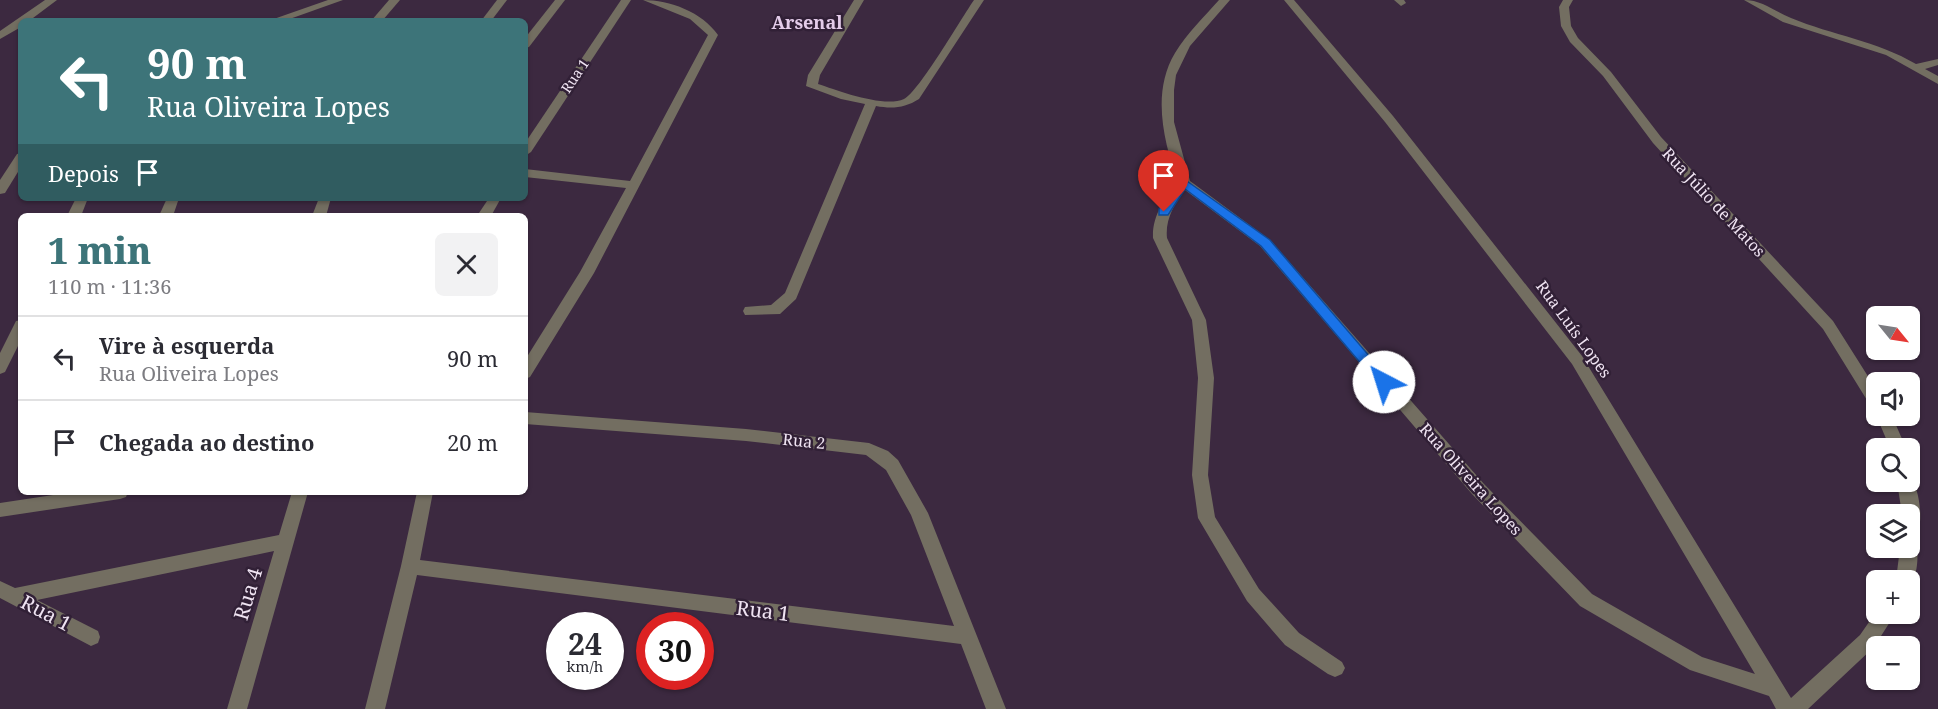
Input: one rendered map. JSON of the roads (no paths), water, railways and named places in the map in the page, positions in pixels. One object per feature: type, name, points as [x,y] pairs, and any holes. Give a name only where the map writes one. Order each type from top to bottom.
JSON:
[{"type":"street","points":[[25,18],[52,0]]},
{"type":"street","points":[[282,18],[338,0]]},
{"type":"street","points":[[379,18],[395,0]]},
{"type":"street","points":[[488,18],[502,0]]},
{"type":"street","points":[[528,41],[560,0]]},
{"type":"street","name":"Rua 1","points":[[528,147],[626,0]]},
{"type":"street","points":[[528,368],[587,273],[712,36],[709,28],[701,22],[648,0]]},
{"type":"street","points":[[859,0],[810,82],[816,89],[872,102],[900,104],[915,97],[979,0]]},
{"type":"street","points":[[1225,0],[1190,41],[1177,60],[1168,81],[1172,145],[1184,183],[1171,199],[1159,225],[1160,238],[1199,320],[1204,350],[1200,475],[1207,518],[1253,595],[1292,639],[1335,668]]},
{"type":"street","name":"Rua Luís Lopes","points":[[1289,0],[1411,146],[1577,360],[1787,709]]},
{"type":"street","name":"Rua Júlio de Matos","points":[[1569,0],[1564,7],[1566,26],[1574,40],[1629,102],[1657,140],[1828,325],[1866,385]]},
{"type":"street","points":[[1749,0],[1786,20],[1890,53],[1938,81]]},
{"type":"street","points":[[0,36],[18,23]]},
{"type":"street","points":[[1917,67],[1938,62]]},
{"type":"street","points":[[750,310],[775,310],[783,305],[794,290],[872,102]]},
{"type":"street","points":[[0,189],[18,162]]},
{"type":"street","points":[[528,173],[633,185]]},
{"type":"street","name":"Rua Oliveira Lopes","points":[[1184,183],[1265,243],[1478,489],[1586,600],[1650,639],[1697,663],[1777,690]]},
{"type":"street","points":[[0,368],[18,331]]},
{"type":"street","name":"Rua 2","points":[[528,418],[746,435],[869,449],[892,465],[919,513],[967,636]]},
{"type":"street","points":[[0,510],[100,495]]},
{"type":"street","name":"Rua 4","points":[[237,709],[299,495]]},
{"type":"street","points":[[375,709],[410,566],[424,495]]},
{"type":"street","points":[[7,593],[287,542]]},
{"type":"street","name":"Rua 1","points":[[410,566],[967,636]]},
{"type":"street","name":"Rua 1","points":[[7,593],[91,637]]},
{"type":"street","points":[[1794,709],[1867,641],[1879,624]]},
{"type":"street","points":[[967,636],[996,709]]},
{"type":"district","name":"Arsenal","points":[[807,23]]}]
